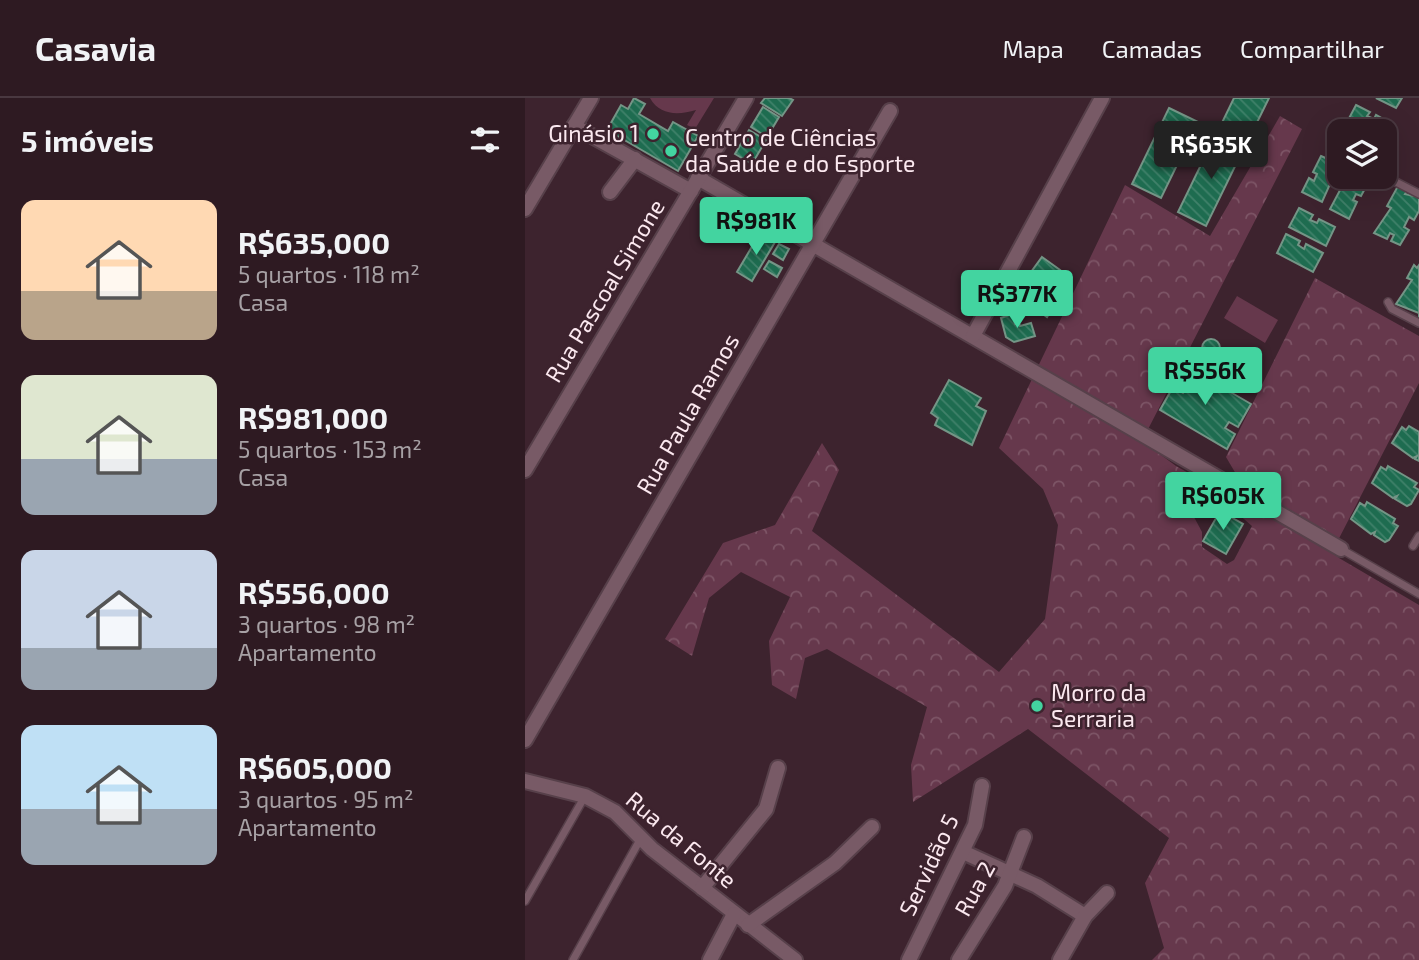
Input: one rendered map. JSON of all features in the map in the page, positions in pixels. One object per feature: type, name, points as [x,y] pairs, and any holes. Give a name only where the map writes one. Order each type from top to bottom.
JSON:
[{"type":"street","points":[[525,209],[591,98]]},
{"type":"street","name":"Rua Pascoal Simone","points":[[525,470],[746,98]]},
{"type":"street","points":[[973,336],[1102,98]]},
{"type":"street","name":"Rua Paula Ramos","points":[[525,740],[890,111]]},
{"type":"street","points":[[574,126],[635,159],[695,184],[813,244],[1341,549]]},
{"type":"street","points":[[610,192],[635,159]]},
{"type":"street","points":[[702,888],[766,809],[778,768]]},
{"type":"street","name":"Rua da Fonte","points":[[525,781],[586,796],[615,812],[641,838],[795,960]]},
{"type":"street","name":"Servidão 5","points":[[909,960],[963,852],[978,816],[982,786]]},
{"type":"street","points":[[748,925],[835,863],[872,827]]},
{"type":"street","name":"Rua 2","points":[[959,960],[1011,874],[1024,837]]},
{"type":"street","points":[[963,852],[1058,897],[1084,916]]},
{"type":"street","points":[[1060,960],[1084,916],[1107,893]]},
{"type":"street","points":[[710,960],[734,914]]},
{"type":"lane","points":[[1397,183],[1419,194]]},
{"type":"lane","points":[[1388,302],[1392,309],[1419,323]]},
{"type":"lane","points":[[1413,546],[1419,536]]},
{"type":"lane","points":[[1341,549],[1419,594]]},
{"type":"lane","points":[[525,901],[586,796]]},
{"type":"lane","points":[[573,960],[641,838]]},
{"type":"green space","points":[[650,98],[714,98],[695,129],[687,125],[696,110],[670,113],[659,108]]},
{"type":"green space","points":[[1280,116],[1302,129],[1142,441],[1176,466],[1213,487],[1194,517],[1202,532],[1202,547],[1227,564],[1234,560],[1252,526],[1229,506],[1232,496],[1249,482],[1236,474],[1226,457],[1315,278],[1419,336],[1419,383],[1333,550],[1339,558],[1419,605],[1419,960],[1152,960],[1164,948],[1145,883],[1169,838],[1028,729],[913,802],[911,765],[927,707],[827,649],[805,658],[796,699],[772,685],[769,641],[790,597],[741,572],[709,598],[692,656],[665,639],[723,543],[775,525],[822,443],[839,470],[812,531],[999,672],[1045,619],[1058,525],[1043,489],[999,448],[1125,185],[1210,236]]},
{"type":"green space","points":[[1237,296],[1278,320],[1265,343],[1224,318]]},
{"type":"building","name":"Ginásio 1","points":[[634,98],[645,104],[639,114],[668,131],[673,122],[698,136],[678,171],[607,130],[621,105],[628,109]]},
{"type":"building","points":[[765,98],[793,100],[782,116],[761,103]]},
{"type":"building","points":[[1234,98],[1269,98],[1244,149],[1216,135]]},
{"type":"building","points":[[1376,98],[1402,98],[1396,108]]},
{"type":"building","points":[[1356,105],[1370,112],[1367,116],[1374,119],[1349,119]]},
{"type":"building","points":[[763,107],[779,117],[767,137],[751,127]]},
{"type":"building","points":[[1169,108],[1198,122],[1161,198],[1132,184]]},
{"type":"building","points":[[749,130],[766,140],[752,164],[735,154]]},
{"type":"building","points":[[1215,136],[1243,150],[1206,226],[1178,212]]},
{"type":"building","points":[[1321,156],[1327,159],[1328,189],[1322,202],[1302,192],[1309,178],[1314,181],[1317,174],[1313,172]]},
{"type":"building","points":[[1397,188],[1407,191],[1405,194],[1419,197],[1419,211],[1414,220],[1409,217],[1404,227],[1409,230],[1400,245],[1391,241],[1394,235],[1390,233],[1387,239],[1374,233],[1391,208],[1387,206]]},
{"type":"building","points":[[1341,189],[1365,189],[1361,196],[1356,194],[1353,200],[1357,202],[1349,219],[1330,209]]},
{"type":"building","points":[[1299,208],[1313,215],[1310,220],[1317,223],[1319,219],[1335,227],[1326,246],[1289,227]]},
{"type":"building","points":[[760,233],[775,242],[752,281],[737,272]]},
{"type":"building","points":[[1286,234],[1300,241],[1298,245],[1304,249],[1306,244],[1323,253],[1313,272],[1277,253]]},
{"type":"building","points":[[779,244],[789,249],[783,260],[773,254]]},
{"type":"building","points":[[1042,257],[1060,270],[1046,289],[1053,294],[1047,301],[1054,306],[1047,317],[1015,294]]},
{"type":"building","points":[[769,261],[782,268],[777,277],[764,269]]},
{"type":"building","points":[[1414,265],[1417,268],[1419,265],[1419,313],[1396,304],[1412,280],[1407,278]]},
{"type":"building","points":[[1012,314],[1015,324],[1019,323],[1020,326],[1031,323],[1035,336],[1014,342],[1006,337],[1001,318]]},
{"type":"building","points":[[1207,339],[1215,339],[1220,348],[1218,355],[1207,357],[1202,352],[1202,344]]},
{"type":"building","points":[[1184,365],[1251,404],[1238,427],[1229,422],[1225,428],[1235,434],[1227,449],[1160,410],[1173,387],[1183,393],[1186,388],[1175,382]]},
{"type":"building","points":[[949,380],[981,398],[976,406],[986,411],[972,445],[935,425],[938,418],[931,413]]},
{"type":"building","points":[[1409,426],[1419,432],[1419,461],[1415,459],[1417,456],[1413,458],[1392,443],[1402,427],[1406,430]]},
{"type":"building","points":[[1388,466],[1417,483],[1414,487],[1419,490],[1411,504],[1407,506],[1395,499],[1397,496],[1393,498],[1372,483],[1381,467],[1386,470]]},
{"type":"building","points":[[1367,502],[1395,519],[1393,523],[1398,526],[1389,540],[1385,542],[1374,535],[1375,532],[1371,534],[1351,519],[1360,503],[1365,506]]},
{"type":"building","points":[[1220,511],[1243,524],[1226,554],[1203,541]]},
{"type":"place","name":"Ginásio 1","points":[[653,134]]},
{"type":"place","name":"Centro de Ciências da Saúde e do Esporte","points":[[671,151]]},
{"type":"place","name":"Morro da Serraria","points":[[1037,706]]}]
